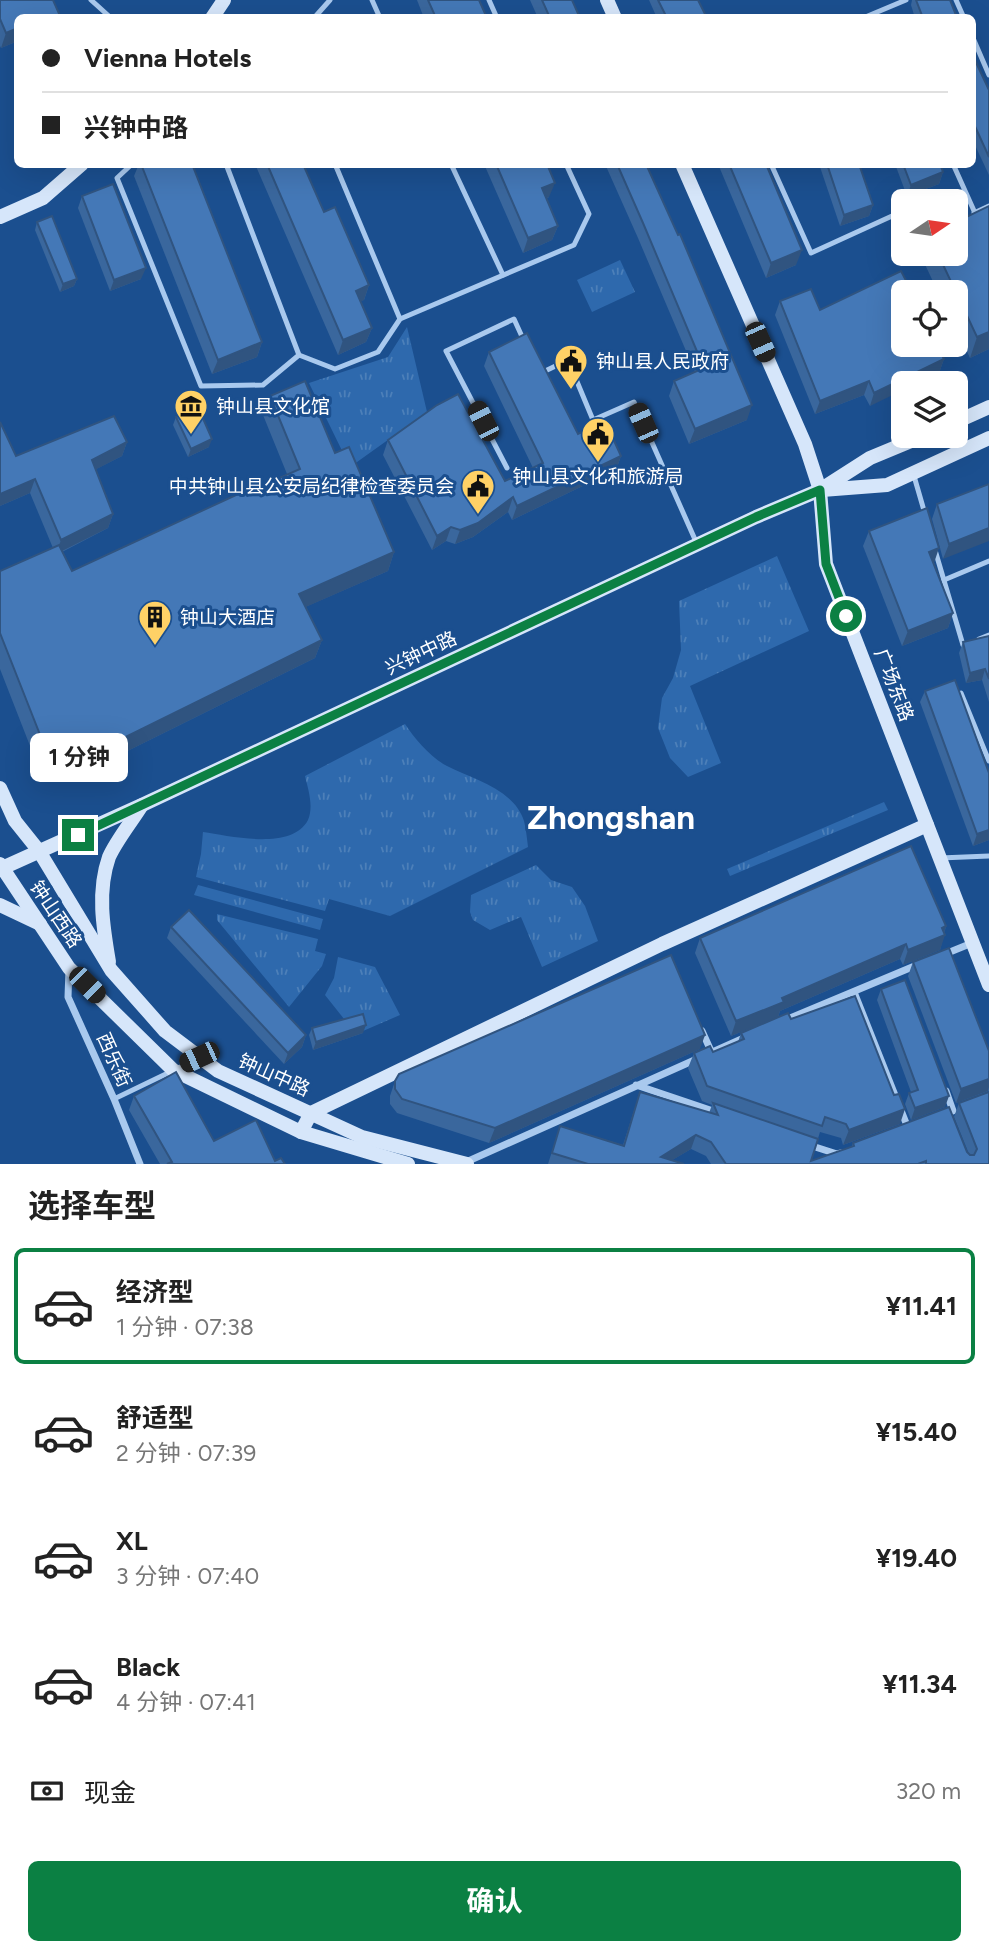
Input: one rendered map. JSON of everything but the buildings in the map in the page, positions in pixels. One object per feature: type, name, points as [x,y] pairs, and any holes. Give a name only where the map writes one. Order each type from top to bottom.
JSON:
[{"type":"main road","points":[[0,217],[43,198],[77,168]]},
{"type":"main road","name":"广场东路","points":[[684,168],[805,444],[820,490],[826,564],[989,985]]},
{"type":"main road","points":[[968,417],[989,407]]},
{"type":"main road","name":"兴钟中路","points":[[820,490],[887,485],[989,438]]},
{"type":"main road","name":"兴钟中路","points":[[1,867],[61,843],[697,544],[820,490],[870,458],[894,448]]},
{"type":"main road","name":"钟山西路","points":[[0,788],[15,821],[39,851]]},
{"type":"main road","points":[[110,970],[102,923],[103,884],[110,856],[142,805]]},
{"type":"main road","points":[[301,1132],[311,1113],[927,825]]},
{"type":"main road","name":"钟山中路","points":[[39,851],[110,970],[165,1031],[218,1071],[362,1137],[466,1163]]},
{"type":"main road","name":"钟山西路","points":[[1,867],[69,968],[173,1070],[301,1132],[408,1164]]},
{"type":"main road","points":[[0,905],[40,925]]},
{"type":"street","points":[[933,959],[973,942]]},
{"type":"street","points":[[771,1026],[922,964]]},
{"type":"street","name":"西乐街","points":[[69,968],[68,997],[140,1164]]},
{"type":"street","points":[[901,972],[905,985]]},
{"type":"street","points":[[854,992],[908,1128]]},
{"type":"street","points":[[701,1028],[711,1051]]},
{"type":"street","points":[[466,1163],[759,1031]]},
{"type":"street","points":[[636,1085],[724,1115]]},
{"type":"street","points":[[944,1086],[950,1112],[965,1106]]},
{"type":"street","points":[[896,1132],[921,1123]]},
{"type":"street","points":[[799,1141],[837,1154],[849,1150]]},
{"type":"lane","points":[[91,0],[107,14]]},
{"type":"lane","points":[[318,14],[330,0]]},
{"type":"lane","points":[[873,14],[906,0]]},
{"type":"lane","points":[[885,9],[887,14]]},
{"type":"lane","points":[[976,45],[989,75]]},
{"type":"lane","points":[[128,168],[117,178],[201,386],[263,385],[299,355]]},
{"type":"lane","points":[[228,168],[299,355],[335,369],[378,352],[400,319],[574,244],[589,214],[568,168]]},
{"type":"lane","points":[[337,168],[400,319]]},
{"type":"lane","points":[[452,168],[503,275]]},
{"type":"lane","points":[[773,168],[811,253],[891,216]]},
{"type":"lane","points":[[955,168],[975,213]]},
{"type":"lane","points":[[968,216],[989,205]]},
{"type":"lane","points":[[507,468],[446,351],[514,319],[529,352]]},
{"type":"lane","points":[[535,363],[540,374],[568,360],[593,420],[634,402],[697,544]]},
{"type":"lane","points":[[913,473],[928,526]]},
{"type":"lane","points":[[932,540],[962,645],[989,635]]},
{"type":"lane","points":[[944,579],[989,561]]},
{"type":"lane","points":[[961,693],[989,761]]},
{"type":"lane","points":[[940,858],[989,856]]},
{"type":"lane","points":[[114,1099],[199,1057]]},
{"type":"green space","points":[[620,260],[635,292],[592,312],[577,280]]},
{"type":"green space","points":[[407,327],[427,412],[350,467],[309,383],[388,357]]},
{"type":"green space","points":[[777,556],[809,631],[690,686],[721,763],[688,777],[670,758],[658,728],[662,698],[673,678],[681,650],[679,601]]},
{"type":"green space","points":[[405,724],[435,758],[491,786],[511,801],[524,821],[528,847],[390,916],[329,899],[325,911],[196,877],[203,832],[260,839],[289,836],[300,830],[308,820],[310,798],[305,776]]},
{"type":"green space","points":[[884,802],[888,810],[730,876],[727,869]]},
{"type":"green space","points":[[536,865],[551,880],[572,887],[585,906],[598,941],[542,967],[521,917],[490,930],[473,920],[470,912],[471,895]]},
{"type":"green space","points":[[198,885],[323,919],[320,930],[194,895]]},
{"type":"green space","points":[[217,914],[318,939],[315,951],[326,954],[322,966],[289,1007],[217,920]]},
{"type":"green space","points":[[338,957],[375,967],[400,1015],[356,1034],[325,995],[334,978]]},
{"type":"place","name":"钟山县人民政府","points":[[571,391]]},
{"type":"place","name":"钟山县文化馆","points":[[191,436]]},
{"type":"place","name":"钟山县文化和旅游局","points":[[598,464]]},
{"type":"place","name":"中共钟山县公安局纪律检查委员会","points":[[478,516]]},
{"type":"place","name":"钟山大酒店","points":[[155,647]]},
{"type":"district","name":"Zhongshan","points":[[611,817]]},
{"type":"route","points":[[78,835],[756,517],[820,490],[826,564],[846,616]]}]
